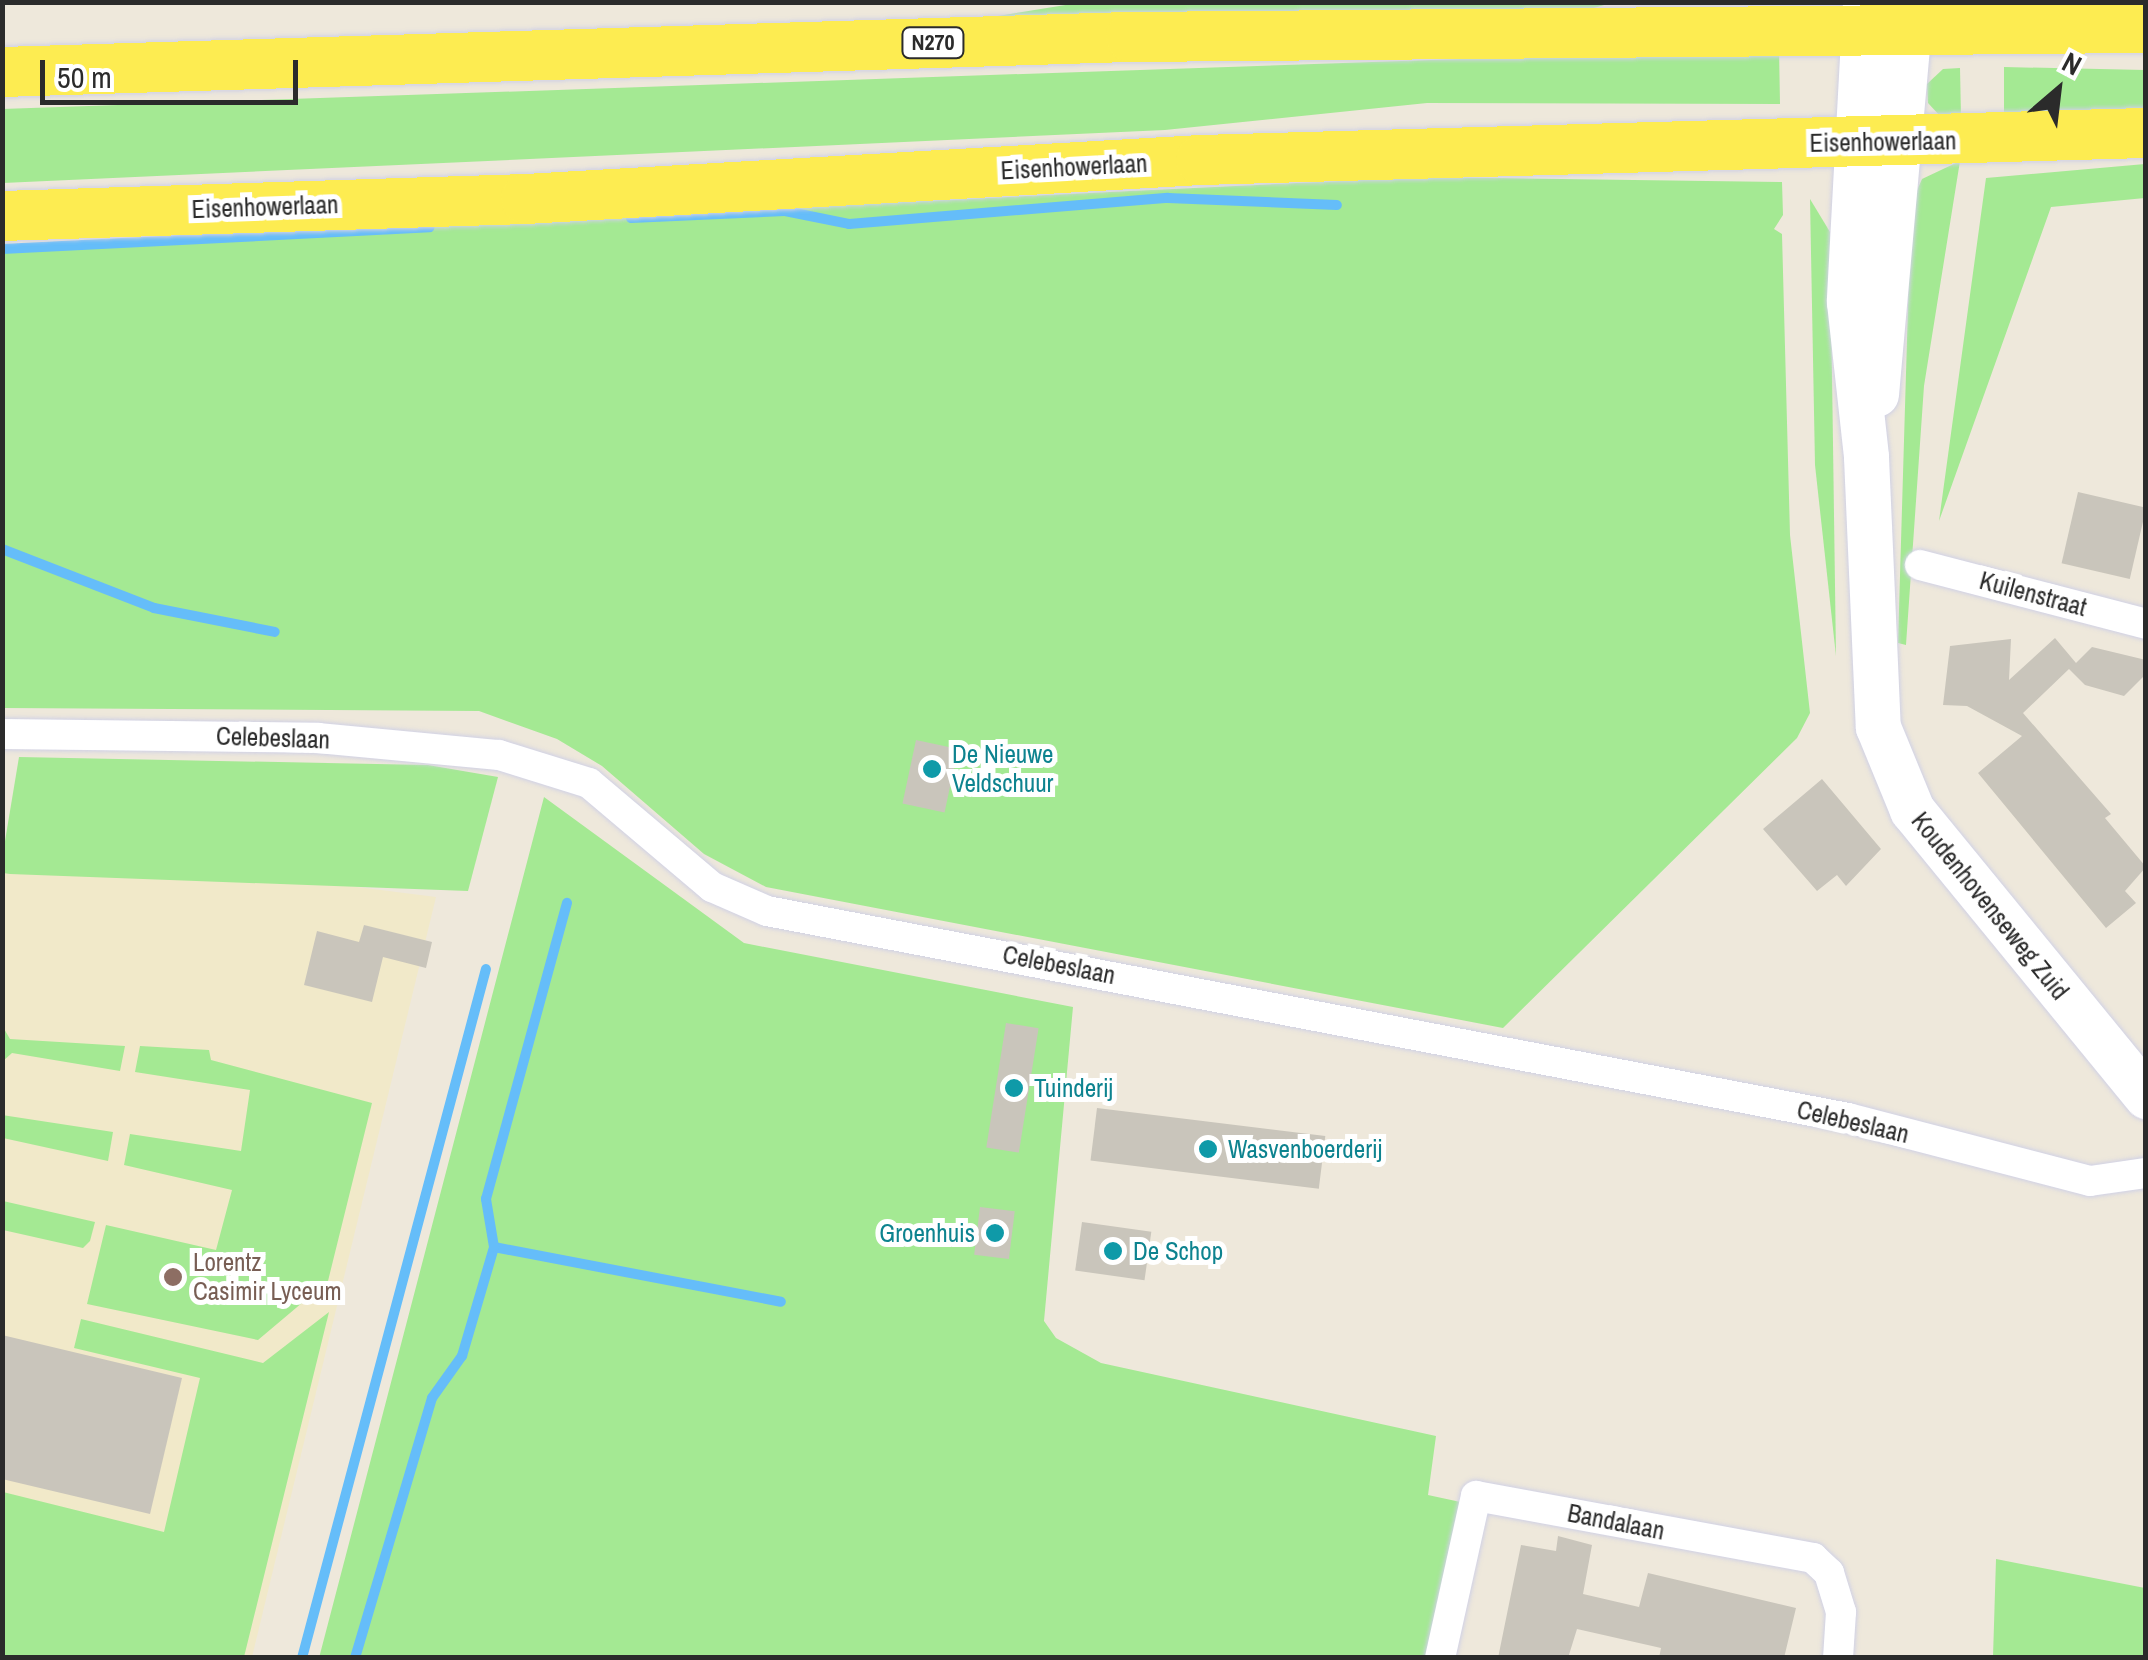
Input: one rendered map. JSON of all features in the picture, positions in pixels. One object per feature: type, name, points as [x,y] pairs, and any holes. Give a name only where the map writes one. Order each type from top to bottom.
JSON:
[{"type":"main road","name":"N270","points":[[2,72],[1887,17],[2146,28]]},
{"type":"main road","name":"Koudenhovenseweg Zuid","points":[[1887,17],[1876,142],[1888,310],[1866,457],[1876,718],[1890,766],[1912,810],[2146,1096]]},
{"type":"main road","name":"Eisenhowerlaan","points":[[2,216],[526,199],[1200,160],[2146,133]]},
{"type":"street","name":"Kuilenstraat","points":[[1920,565],[2146,624]]},
{"type":"street","name":"Celebeslaan","points":[[2,734],[318,738],[499,755],[588,783],[712,887],[766,911],[1810,1111],[2090,1181],[2146,1173]]},
{"type":"street","name":"Bandalaan","points":[[1440,1658],[1476,1496],[1813,1558],[1829,1573],[1841,1612],[1838,1658]]},
{"type":"shaded area","name":"Lorentz Casimir Lyceum","points":[[3,842],[436,897],[252,1657],[3,1658]]},
{"type":"green space","points":[[1084,2],[1611,3],[1570,15],[923,28]]},
{"type":"green space","points":[[1779,48],[1780,104],[1427,103],[1165,130],[3,183],[2,109]]},
{"type":"green space","points":[[2004,67],[2145,70],[2145,114],[2004,119]]},
{"type":"green space","points":[[1960,68],[1961,117],[1941,117],[1928,103],[1927,84],[1943,69]]},
{"type":"green space","points":[[1960,161],[1924,386],[1906,645],[1898,643],[1911,204],[1922,179]]},
{"type":"green space","points":[[2145,164],[2145,198],[2051,207],[1939,521],[1986,178]]},
{"type":"green space","points":[[1424,177],[1782,182],[1783,215],[1774,229],[1782,234],[1790,535],[1810,713],[1797,738],[1503,1028],[766,887],[704,854],[602,766],[557,739],[479,711],[3,708],[2,245]]},
{"type":"green space","points":[[1810,199],[1830,232],[1836,656],[1815,465]]},
{"type":"green space","points":[[19,757],[428,765],[498,777],[468,891],[10,874],[3,873],[3,853]]},
{"type":"green space","points":[[544,797],[744,943],[1073,1007],[1044,1321],[1056,1338],[1101,1363],[1436,1436],[1428,1495],[1465,1503],[1428,1657],[319,1658]]},
{"type":"green space","points":[[3,1027],[10,1039],[125,1046],[120,1071],[12,1053],[3,1061]]},
{"type":"green space","points":[[140,1046],[209,1050],[211,1060],[372,1103],[328,1281],[258,1340],[87,1304],[106,1225],[216,1250],[232,1190],[124,1165],[130,1134],[241,1151],[250,1090],[135,1072]]},
{"type":"green space","points":[[2,1115],[113,1132],[108,1161],[3,1138]]},
{"type":"green space","points":[[3,1201],[95,1222],[90,1241],[83,1248],[3,1230]]},
{"type":"green space","points":[[329,1312],[244,1657],[3,1657],[3,1492],[164,1532],[200,1378],[74,1348],[81,1319],[263,1363]]},
{"type":"green space","points":[[1996,1559],[2145,1588],[2145,1657],[1993,1657]]},
{"type":"building","points":[[2078,492],[2146,508],[2130,579],[2062,563]]},
{"type":"building","points":[[2055,638],[2076,663],[2092,647],[2146,660],[2146,674],[2124,696],[2085,685],[2069,669],[2023,713],[2111,814],[2105,818],[2146,867],[2125,891],[2136,903],[2106,928],[1978,773],[2022,736],[1967,706],[1943,705],[1950,646],[2011,639],[2009,680]]},
{"type":"building","name":"De Nieuwe Veldschuur","points":[[916,740],[958,749],[945,813],[902,804]]},
{"type":"building","points":[[1822,779],[1881,849],[1846,886],[1837,875],[1817,891],[1763,829]]},
{"type":"building","points":[[364,925],[432,942],[426,968],[383,957],[372,1002],[304,985],[317,931],[359,942]]},
{"type":"building","name":"Tuinderij","points":[[1006,1023],[1039,1028],[1019,1153],[986,1147]]},
{"type":"building","name":"Wasvenboerderij","points":[[1097,1108],[1325,1136],[1319,1189],[1091,1161]]},
{"type":"building","name":"Groenhuis","points":[[980,1207],[1015,1211],[1009,1259],[974,1255]]},
{"type":"building","name":"De Schop","points":[[1082,1222],[1151,1232],[1144,1280],[1075,1271]]},
{"type":"building","points":[[2,1335],[182,1378],[150,1514],[2,1479]]},
{"type":"building","points":[[1558,1536],[1592,1545],[1583,1594],[1639,1607],[1648,1573],[1796,1608],[1784,1658],[1659,1658],[1661,1648],[1577,1629],[1568,1658],[1498,1658],[1521,1545],[1556,1551]]},
{"type":"waterway","points":[[631,218],[785,211],[849,224],[1168,198],[1337,205]]},
{"type":"waterway","points":[[2,249],[429,227]]},
{"type":"waterway","points":[[2,549],[154,608],[275,632]]},
{"type":"waterway","points":[[355,1658],[432,1398],[462,1356],[494,1247],[486,1199],[567,903]]},
{"type":"waterway","points":[[302,1658],[486,969]]},
{"type":"waterway","points":[[494,1247],[781,1302]]},
{"type":"place","name":"De Nieuwe Veldschuur","points":[[932,769]]},
{"type":"place","name":"Tuinderij","points":[[1014,1088]]},
{"type":"place","name":"Wasvenboerderij","points":[[1208,1149]]},
{"type":"place","name":"Groenhuis","points":[[995,1233]]},
{"type":"place","name":"De Schop","points":[[1113,1251]]},
{"type":"place","name":"Lorentz Casimir Lyceum","points":[[173,1277]]}]
